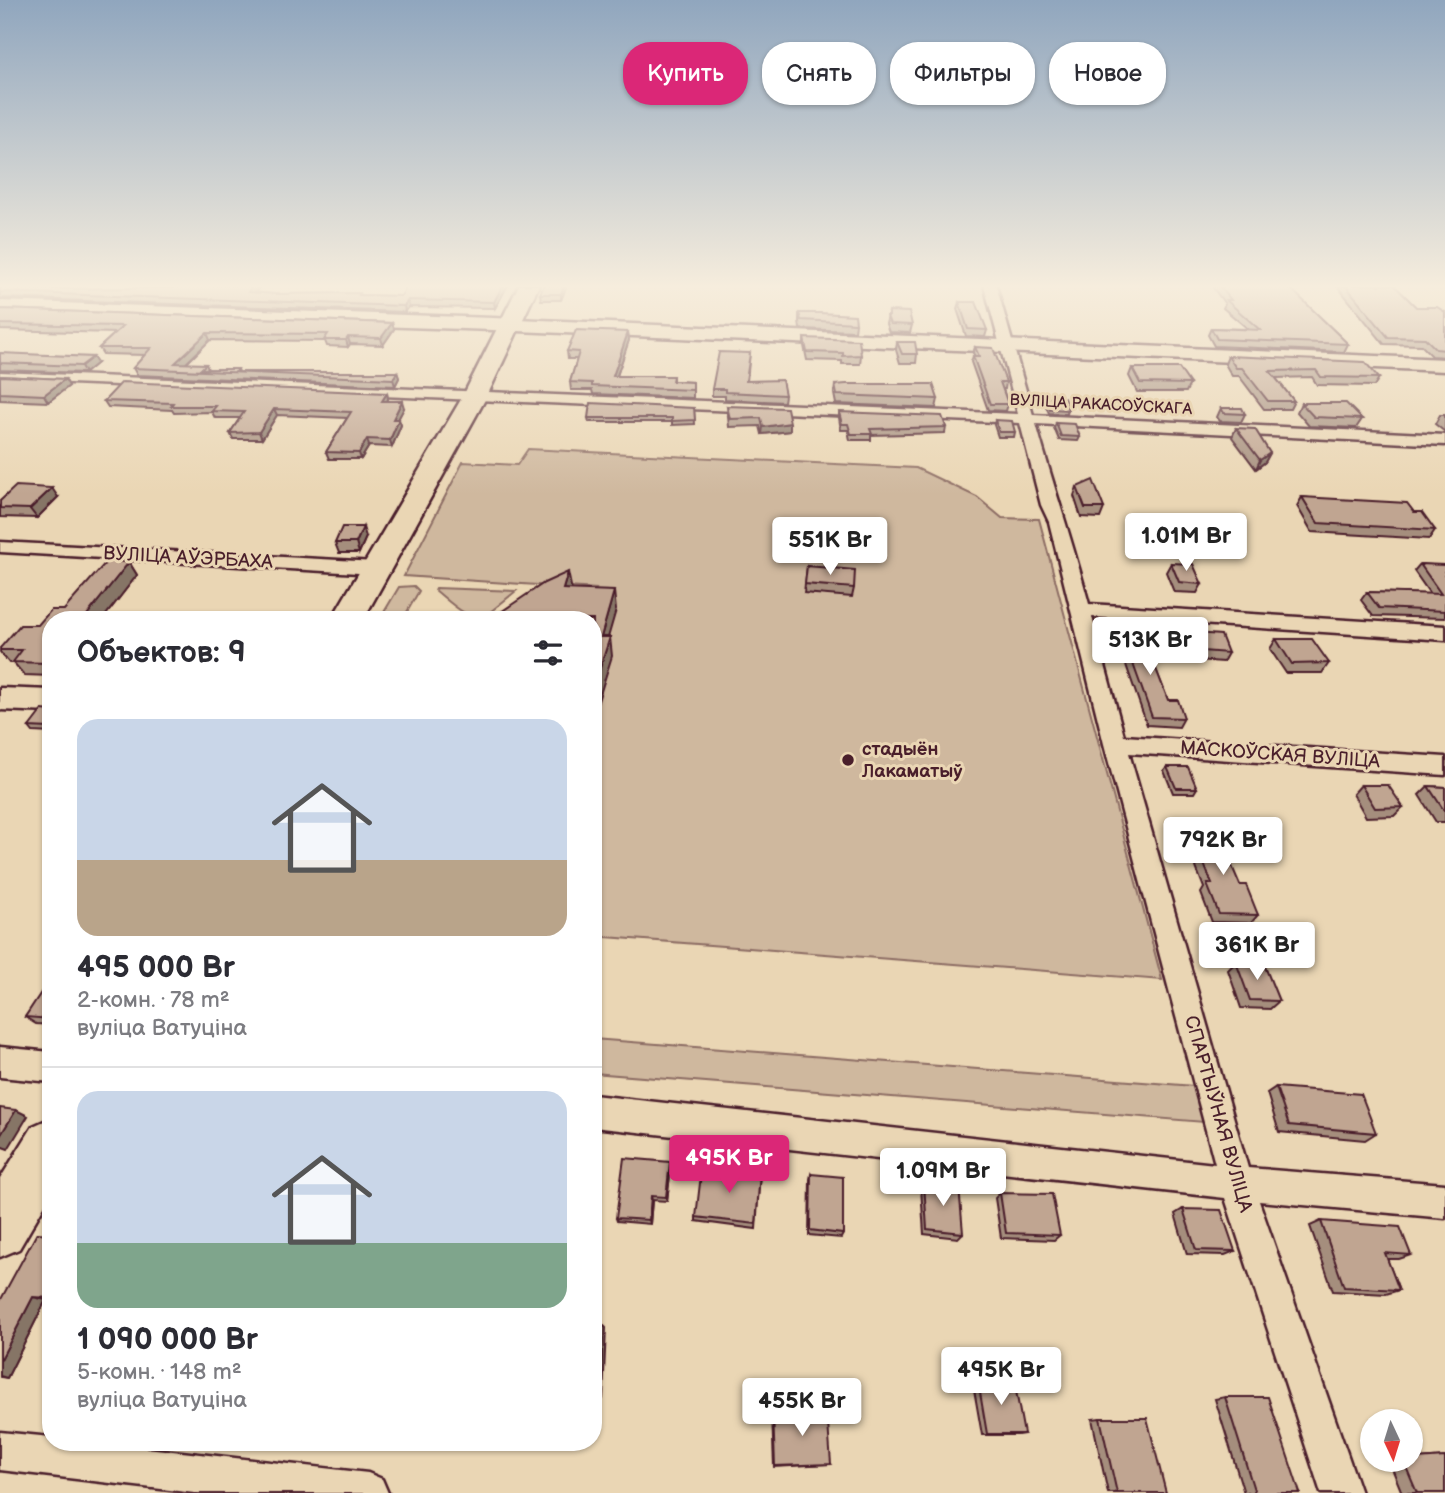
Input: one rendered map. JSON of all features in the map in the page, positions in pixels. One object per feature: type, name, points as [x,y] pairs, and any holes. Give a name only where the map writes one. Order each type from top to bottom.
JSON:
[{"type":"main road","points":[[352,611],[475,396],[495,355]]},
{"type":"main road","points":[[0,1230],[42,1159]]},
{"type":"street","name":"СПАРТЫЎНАЯ ВУЛІЦА","points":[[1010,355],[1050,505],[1058,523],[1115,744],[1236,1183],[1341,1493]]},
{"type":"street","points":[[1207,355],[1445,365]]},
{"type":"street","name":"ВУЛІЦА РАКАСОЎСКАГА","points":[[0,376],[1285,430],[1445,440]]},
{"type":"street","name":"ВУЛІЦА АЎЭРБАХА","points":[[0,547],[376,568]]},
{"type":"street","points":[[1080,610],[1445,633]]},
{"type":"street","points":[[0,699],[42,701]]},
{"type":"street","name":"МАСКОЎСКАЯ ВУЛІЦА","points":[[1115,744],[1445,766]]},
{"type":"street","points":[[0,1062],[42,1066]]},
{"type":"street","points":[[602,1112],[1236,1183],[1445,1201]]},
{"type":"street","points":[[0,1451],[368,1493]]},
{"type":"shaded area","name":"стадыён Лакаматыў","points":[[528,449],[916,468],[977,497],[1002,518],[1039,519],[1162,980],[602,937],[602,611],[587,609],[596,589],[404,576],[463,462],[517,465]]},
{"type":"shaded area","points":[[414,586],[419,591],[408,611],[385,611],[399,587]]},
{"type":"shaded area","points":[[435,590],[516,591],[491,611],[462,611]]},
{"type":"shaded area","points":[[602,1040],[1194,1086],[1204,1122],[602,1074]]},
{"type":"building","points":[[0,355],[93,357],[81,366],[0,363]]},
{"type":"building","points":[[145,355],[184,355],[175,363],[206,364],[201,369],[238,369],[236,372],[397,372],[393,379],[133,368]]},
{"type":"building","points":[[578,355],[620,355],[613,376],[673,376],[672,381],[693,382],[693,390],[592,386],[592,383],[570,382]]},
{"type":"building","points":[[718,355],[750,355],[746,381],[782,380],[785,395],[725,392],[725,389],[712,389]]},
{"type":"building","points":[[996,355],[1006,382],[1000,382],[1008,404],[990,404],[973,356]]},
{"type":"building","points":[[1228,356],[1365,362],[1379,378],[1321,377],[1316,370],[1270,371],[1294,401],[1268,401],[1242,368],[1236,368]]},
{"type":"building","points":[[1132,368],[1179,368],[1190,384],[1140,383]]},
{"type":"building","points":[[0,376],[65,379],[44,395],[0,393]]},
{"type":"building","points":[[122,382],[387,393],[382,401],[402,401],[393,419],[399,419],[390,440],[367,439],[359,453],[326,452],[351,412],[274,409],[259,432],[230,433],[244,412],[212,411],[216,406],[104,401]]},
{"type":"building","points":[[933,384],[938,399],[837,395],[835,385]]},
{"type":"building","points":[[1046,398],[1064,398],[1068,410],[1050,409]]},
{"type":"building","points":[[590,403],[694,408],[695,420],[588,418]]},
{"type":"building","points":[[1301,403],[1346,403],[1362,419],[1314,417]]},
{"type":"building","points":[[727,406],[787,408],[790,423],[763,427],[761,418],[730,419]]},
{"type":"building","points":[[1221,408],[1242,408],[1245,414],[1224,413]]},
{"type":"building","points":[[839,412],[942,416],[946,427],[870,429],[872,434],[851,434],[848,424],[842,424]]},
{"type":"building","points":[[995,420],[1012,421],[1015,432],[999,432]]},
{"type":"building","points":[[1056,423],[1075,424],[1080,437],[1061,436]]},
{"type":"building","points":[[1236,428],[1255,429],[1270,453],[1260,460]]},
{"type":"building","points":[[1093,480],[1104,508],[1085,508],[1077,487]]},
{"type":"building","points":[[16,486],[52,488],[30,509],[0,508],[0,501]]},
{"type":"building","points":[[1302,497],[1407,503],[1414,512],[1422,512],[1435,530],[1318,523]]},
{"type":"building","points":[[342,527],[363,527],[356,543],[335,543]]},
{"type":"building","points":[[107,561],[129,562],[90,611],[50,611],[64,610]]},
{"type":"building","points":[[1171,563],[1193,564],[1202,584],[1179,582]]},
{"type":"building","points":[[1420,564],[1445,566],[1445,611],[1379,608],[1367,592],[1441,594]]},
{"type":"building","points":[[807,566],[855,570],[854,588],[805,584]]},
{"type":"building","points":[[568,572],[563,589],[614,591],[602,633],[602,611],[502,611],[544,583]]},
{"type":"building","points":[[42,620],[42,663],[13,662],[22,650],[0,650],[20,625],[38,625]]},
{"type":"building","points":[[1121,630],[1145,632],[1151,648],[1148,648],[1168,700],[1178,700],[1184,718],[1152,717]]},
{"type":"building","points":[[1195,633],[1221,635],[1228,653],[1202,651]]},
{"type":"building","points":[[602,637],[610,637],[602,661]]},
{"type":"building","points":[[1276,639],[1312,639],[1329,663],[1292,664]]},
{"type":"building","points":[[42,710],[42,728],[29,727]]},
{"type":"building","points":[[1167,767],[1188,767],[1197,788],[1176,788]]},
{"type":"building","points":[[1361,785],[1388,785],[1403,807],[1375,808]]},
{"type":"building","points":[[1428,786],[1445,787],[1445,812]]},
{"type":"building","points":[[1191,831],[1217,831],[1240,885],[1246,885],[1258,915],[1219,914],[1207,884],[1212,884]]},
{"type":"building","points":[[1236,962],[1264,964],[1279,1001],[1250,1000]]},
{"type":"building","points":[[42,991],[42,1018],[25,1017]]},
{"type":"building","points":[[1276,1087],[1361,1094],[1376,1133],[1289,1125]]},
{"type":"building","points":[[0,1108],[16,1110],[0,1136]]},
{"type":"building","points":[[624,1158],[670,1162],[666,1197],[651,1196],[649,1220],[616,1218]]},
{"type":"building","points":[[702,1166],[760,1172],[756,1224],[696,1217]]},
{"type":"building","points":[[811,1174],[843,1177],[843,1234],[810,1230]]},
{"type":"building","points":[[924,1183],[959,1186],[963,1233],[927,1229]]},
{"type":"building","points":[[1000,1193],[1052,1194],[1060,1235],[1006,1233]]},
{"type":"building","points":[[1183,1209],[1221,1210],[1235,1251],[1196,1250]]},
{"type":"building","points":[[1321,1221],[1400,1227],[1411,1255],[1385,1253],[1399,1290],[1344,1287]]},
{"type":"building","points":[[37,1233],[42,1233],[42,1298],[33,1297],[0,1361],[0,1301]]},
{"type":"building","points":[[1014,1380],[1024,1434],[987,1434],[978,1381]]},
{"type":"building","points":[[1225,1397],[1268,1397],[1300,1493],[1255,1493]]},
{"type":"building","points":[[827,1409],[831,1464],[775,1466],[773,1411]]},
{"type":"building","points":[[1100,1418],[1147,1418],[1166,1493],[1117,1493]]},
{"type":"building","points":[[1445,1457],[1445,1493],[1417,1493],[1408,1472],[1423,1472],[1423,1459]]},
{"type":"place","name":"стадыён Лакаматыў","points":[[848,760]]}]
